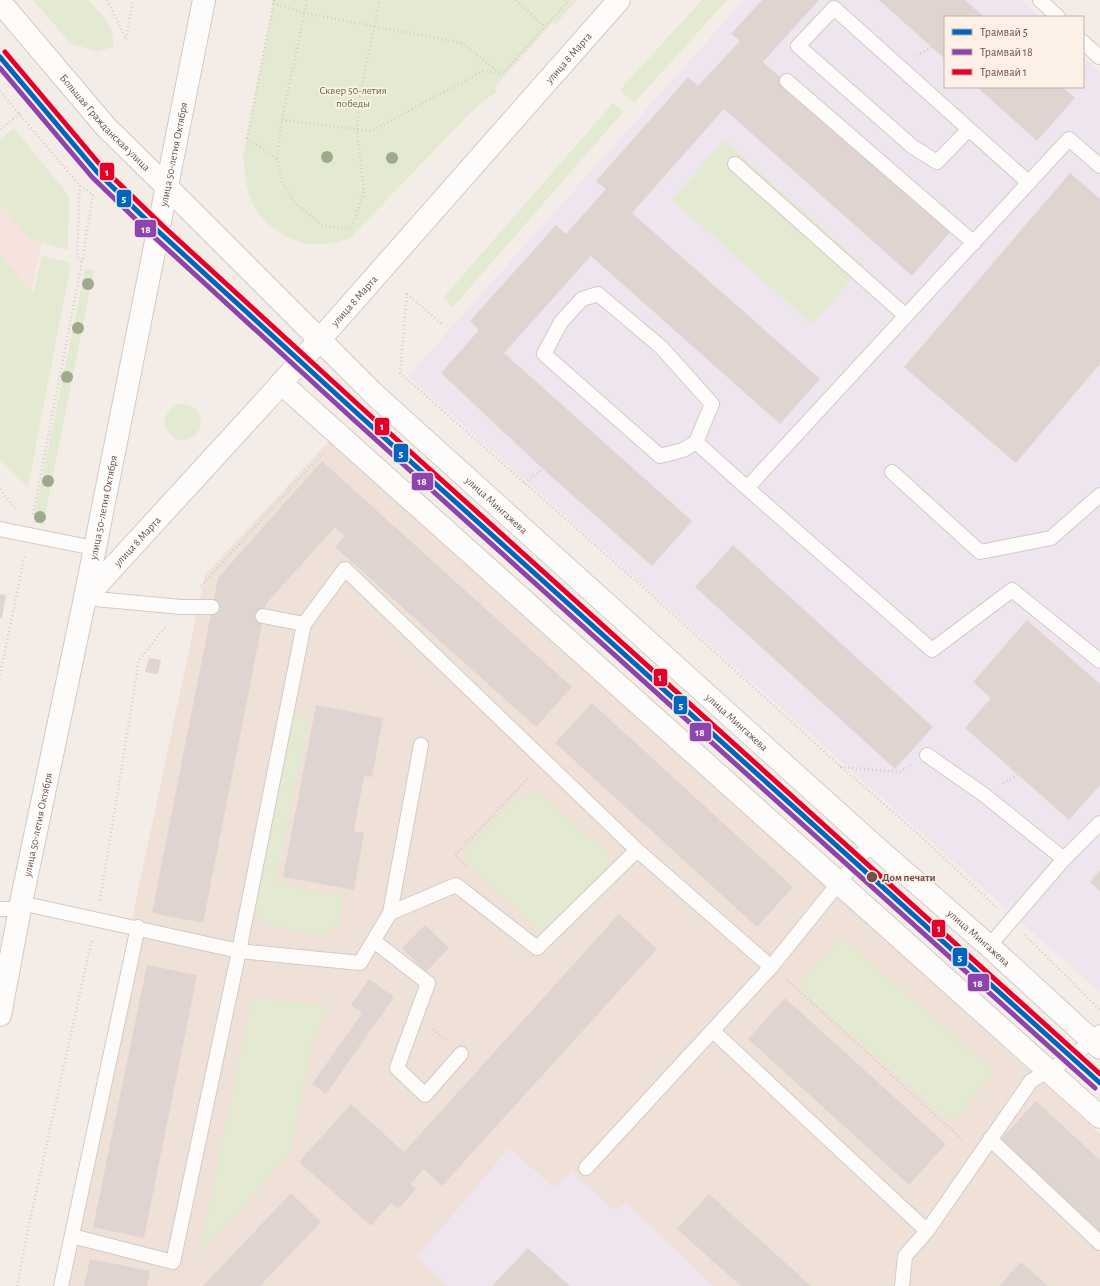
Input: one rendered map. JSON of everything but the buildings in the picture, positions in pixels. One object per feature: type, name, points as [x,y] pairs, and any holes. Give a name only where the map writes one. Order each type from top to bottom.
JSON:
[{"type":"street","name":"улица 50-летия Октября","points":[[0,1015],[14,907],[85,598],[204,0]]},
{"type":"street","name":"улица 8 Марта","points":[[85,598],[281,382],[619,0]]},
{"type":"street","name":"Большая Гражданская улица","points":[[0,2],[106,127],[319,339]]},
{"type":"street","name":"улица Мингажева","points":[[319,339],[376,395],[871,843],[1097,1040]]},
{"type":"street","points":[[281,382],[1100,1117]]},
{"type":"lane","points":[[1040,0],[1057,16]]},
{"type":"lane","points":[[969,129],[937,162],[913,146],[798,46],[834,8],[969,129],[1029,183]]},
{"type":"lane","points":[[1084,43],[1099,57]]},
{"type":"lane","points":[[787,81],[974,243]]},
{"type":"lane","points":[[746,488],[1069,139],[1100,166]]},
{"type":"lane","points":[[735,164],[906,316]]},
{"type":"lane","points":[[598,294],[661,347],[712,404],[696,442],[683,450],[660,456],[544,354],[561,322],[582,298],[598,294]]},
{"type":"lane","points":[[696,442],[746,488],[932,650],[1012,590],[1100,661]]},
{"type":"lane","points":[[892,472],[980,552],[1051,538],[1100,495]]},
{"type":"lane","points":[[0,529],[29,531],[94,548]]},
{"type":"lane","points":[[72,1236],[173,1262],[239,950],[304,624],[345,569],[636,850],[772,967]]},
{"type":"lane","points":[[85,598],[181,607],[212,607]]},
{"type":"lane","points":[[263,616],[304,624]]},
{"type":"lane","points":[[14,907],[96,919],[239,950],[360,963],[390,913],[421,745]]},
{"type":"lane","points":[[927,755],[983,794],[1064,859]]},
{"type":"lane","points":[[989,946],[1064,859],[1100,823]]},
{"type":"lane","points":[[586,1168],[772,967],[871,843]]},
{"type":"lane","points":[[390,913],[456,885],[537,948],[636,850]]},
{"type":"lane","points":[[61,1286],[138,928]]},
{"type":"lane","points":[[374,941],[428,983],[397,1068],[425,1095],[462,1054]]},
{"type":"lane","points":[[713,1032],[927,1231]]},
{"type":"lane","points":[[902,1286],[905,1256],[927,1231],[990,1138],[1031,1081],[1072,1057],[1097,1040]]},
{"type":"lane","points":[[990,1138],[1100,1244]]},
{"type":"path","points":[[107,0],[126,39],[133,0]]},
{"type":"path","points":[[307,0],[282,120],[277,159],[283,184],[295,203],[323,226],[351,229],[364,192],[357,130],[360,93],[380,0]]},
{"type":"path","points":[[516,0],[545,27]]},
{"type":"path","points":[[502,74],[569,0]]},
{"type":"path","points":[[277,159],[247,138],[273,2],[305,13],[462,43],[502,74]]},
{"type":"path","points":[[282,120],[371,131],[483,71],[502,74]]},
{"type":"path","points":[[0,91],[80,186],[93,194],[82,262],[15,610],[0,675]]},
{"type":"path","points":[[0,129],[20,114]]},
{"type":"path","points":[[80,186],[77,256],[82,262]]},
{"type":"path","points":[[443,325],[407,293],[400,373],[646,590],[840,766],[915,831],[1011,921],[1100,1010]]},
{"type":"path","points":[[17,1286],[96,919],[139,660],[181,607],[326,450]]},
{"type":"path","points":[[524,483],[543,469]]},
{"type":"path","points":[[0,489],[29,531]]},
{"type":"path","points":[[840,766],[900,772],[927,755]]},
{"type":"path","points":[[472,872],[455,856],[544,761]]},
{"type":"path","points":[[772,967],[979,1155]]},
{"type":"path","points":[[416,1014],[462,1054]]},
{"type":"shaded area","points":[[744,0],[1022,0],[1039,16],[944,16],[944,88],[1084,88],[1084,57],[1100,72],[1100,992],[408,376]]},
{"type":"shaded area","points":[[0,194],[42,242],[0,439]]},
{"type":"shaded area","points":[[330,440],[1100,1134],[1100,1286],[54,1286],[205,575]]},
{"type":"shaded area","points":[[509,1148],[555,1188],[571,1171],[614,1210],[627,1203],[713,1286],[447,1286],[417,1257]]},
{"type":"green space","points":[[33,0],[88,0],[110,26],[113,47],[97,52],[70,43]]},
{"type":"green space","name":"Сквер 50-летия победы","points":[[274,0],[577,0],[556,24],[553,22],[494,88],[497,91],[474,109],[350,238],[329,244],[315,244],[304,243],[293,239],[273,228],[264,220],[252,202],[246,180],[243,157]]},
{"type":"green space","points":[[702,0],[727,0],[634,103],[620,90]]},
{"type":"green space","points":[[613,103],[623,112],[453,307],[443,298]]},
{"type":"green space","points":[[14,128],[69,196],[68,250],[29,239],[0,204],[0,139]]},
{"type":"green space","points":[[724,140],[864,265],[812,324],[672,200]]},
{"type":"green space","points":[[0,255],[33,293],[42,256],[71,263],[28,487],[0,459]]},
{"type":"green space","points":[[85,269],[94,270],[43,525],[33,522]]},
{"type":"green space","points":[[183,404],[193,407],[198,412],[201,422],[198,432],[193,437],[183,440],[173,437],[168,432],[165,422],[168,412],[173,407]]},
{"type":"green space","points":[[294,715],[309,718],[275,883],[343,897],[338,926],[322,936],[267,925],[255,913]]},
{"type":"green space","points":[[537,791],[607,853],[610,864],[542,934],[461,854],[513,801]]},
{"type":"green space","points":[[842,937],[995,1073],[951,1123],[797,987]]},
{"type":"green space","points":[[252,998],[329,1006],[313,1041],[289,1155],[199,1255]]},
{"type":"tram line","name":"1","points":[[5,52],[102,167],[163,226],[364,410],[1100,1074]]},
{"type":"tram line","name":"5","points":[[0,57],[97,172],[158,231],[359,415],[1100,1083]]},
{"type":"tram line","name":"18","points":[[0,68],[92,177],[153,236],[354,420],[1095,1088]]},
{"type":"place","name":"Дом печати","points":[[872,877]]}]
